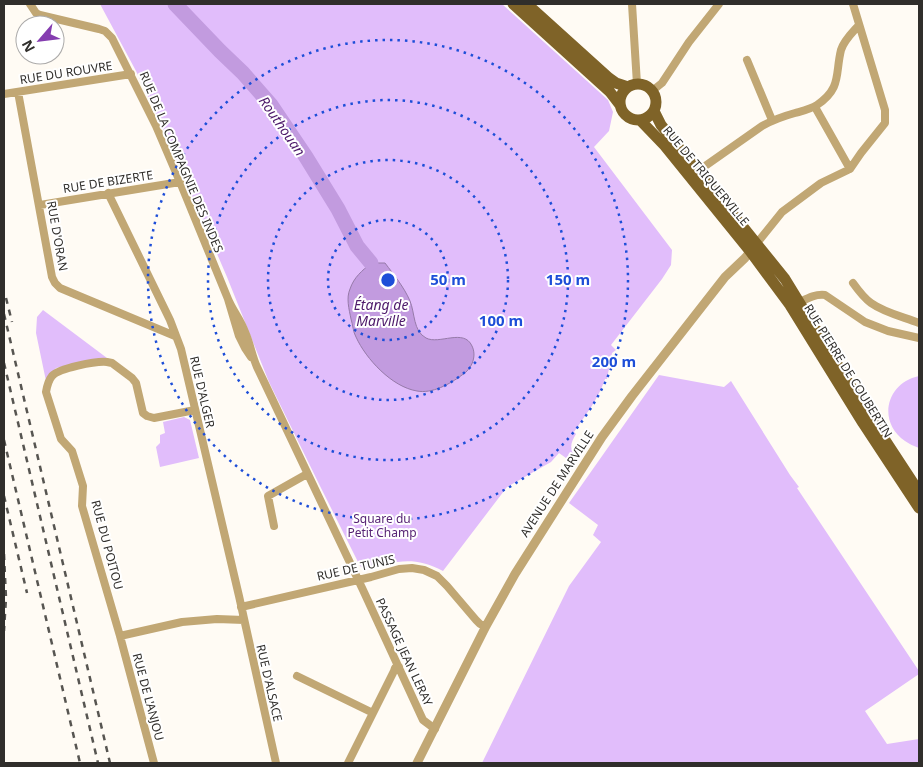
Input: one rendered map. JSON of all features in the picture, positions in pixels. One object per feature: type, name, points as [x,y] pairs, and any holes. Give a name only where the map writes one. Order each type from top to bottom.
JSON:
[{"type":"main road","points":[[512,4],[610,92],[625,115],[635,120],[640,120],[654,112],[656,100],[652,91],[647,87],[616,83],[527,4]]},
{"type":"main road","points":[[620,105],[622,95],[632,86]]},
{"type":"main road","name":"RUE DE TRIQUERVILLE","points":[[654,112],[661,125],[698,170],[754,247]]},
{"type":"main road","name":"RUE DE TRIQUERVILLE","points":[[640,120],[754,247]]},
{"type":"main road","name":"RUE PIERRE DE COUBERTIN","points":[[754,247],[785,279],[864,408],[919,492]]},
{"type":"main road","name":"RUE PIERRE DE COUBERTIN","points":[[754,247],[863,423],[919,508]]},
{"type":"street","name":"RUE DE LA COMPAGNIE DES INDES","points":[[30,4],[36,13],[40,15],[105,30],[112,38],[156,126],[228,299],[246,333],[257,367],[358,580]]},
{"type":"street","points":[[632,4],[632,86]]},
{"type":"street","points":[[652,91],[662,82],[689,42],[719,4]]},
{"type":"street","points":[[754,247],[782,212],[821,183],[850,170],[885,123],[885,110],[853,4]]},
{"type":"street","points":[[698,170],[772,120],[815,106],[830,93],[835,85],[842,49],[846,40],[859,24]]},
{"type":"street","points":[[747,60],[772,120]]},
{"type":"street","name":"RUE DU ROUVRE","points":[[4,94],[131,74]]},
{"type":"street","name":"RUE D'ORAN","points":[[18,92],[52,277],[55,283],[60,288],[175,336]]},
{"type":"street","points":[[815,106],[850,170]]},
{"type":"street","name":"RUE DE BIZERTE","points":[[40,205],[180,182]]},
{"type":"street","name":"RUE D'ALGER","points":[[108,193],[166,312],[185,363],[241,607]]},
{"type":"street","name":"AVENUE DE MARVILLE","points":[[417,763],[486,626],[523,560],[602,437],[720,284],[754,247]]},
{"type":"street","points":[[853,282],[863,296],[872,304],[885,311],[919,323]]},
{"type":"street","points":[[800,302],[811,296],[825,294],[865,322],[888,331],[919,338]]},
{"type":"street","name":"RUE DU POITOU","points":[[120,636],[82,506],[83,486],[72,451],[60,439],[46,392],[47,385],[51,377],[58,372],[76,366],[103,362],[112,363],[136,383],[143,413],[147,416],[154,418],[196,410]]},
{"type":"street","points":[[274,526],[268,496],[307,474]]},
{"type":"street","name":"RUE DE TUNIS","points":[[241,607],[399,569],[412,568],[424,570],[436,576],[480,624],[486,626]]},
{"type":"street","name":"PASSAGE JEAN LERAY","points":[[358,580],[423,720],[435,729]]},
{"type":"street","name":"RUE D'ALSACE","points":[[241,607],[276,763]]},
{"type":"street","points":[[120,636],[182,622],[217,619],[244,620]]},
{"type":"street","name":"RUE DE L'ANJOU","points":[[120,636],[154,763]]},
{"type":"street","points":[[348,763],[394,671],[399,667]]},
{"type":"street","points":[[298,676],[373,713]]},
{"type":"green space","name":"Square du Petit Champ","points":[[100,4],[502,4],[608,100],[613,112],[609,131],[594,147],[672,250],[671,265],[611,345],[616,350],[612,353],[607,379],[605,379],[595,400],[574,432],[576,434],[571,449],[577,457],[573,463],[559,453],[551,462],[507,487],[443,571],[413,561],[395,562],[364,569],[360,566],[269,382],[227,277],[166,135],[136,71]]},
{"type":"green space","points":[[43,310],[107,358],[56,368],[46,381],[36,333],[37,317]]},
{"type":"green space","points":[[659,375],[724,387],[731,381],[799,487],[797,488],[919,671],[919,674],[865,711],[887,744],[919,739],[919,763],[482,763],[569,586],[601,542],[593,535],[598,525],[569,503]]},
{"type":"green space","points":[[919,376],[919,448],[907,442],[896,433],[888,414],[889,404],[899,386]]},
{"type":"green space","points":[[184,417],[190,420],[199,458],[160,467],[156,447],[160,443],[160,435],[165,433],[163,422]]},
{"type":"water","name":"Étang de Marville","points":[[371,263],[385,263],[399,281],[410,301],[417,326],[422,335],[431,340],[457,337],[468,341],[472,346],[474,358],[466,372],[441,388],[423,392],[398,384],[373,363],[355,335],[348,300],[354,281]]},
{"type":"waterway","name":"Routhouan","points":[[175,4],[243,73],[271,105],[338,209],[357,246],[371,263]]},
{"type":"railway","points":[[6,298],[12,322]]},
{"type":"railway","points":[[4,314],[110,763]]},
{"type":"railway","points":[[4,363],[98,763]]},
{"type":"railway","points":[[4,440],[80,763]]},
{"type":"railway","points":[[4,496],[27,593]]},
{"type":"railway","points":[[4,554],[6,598],[4,631]]}]
